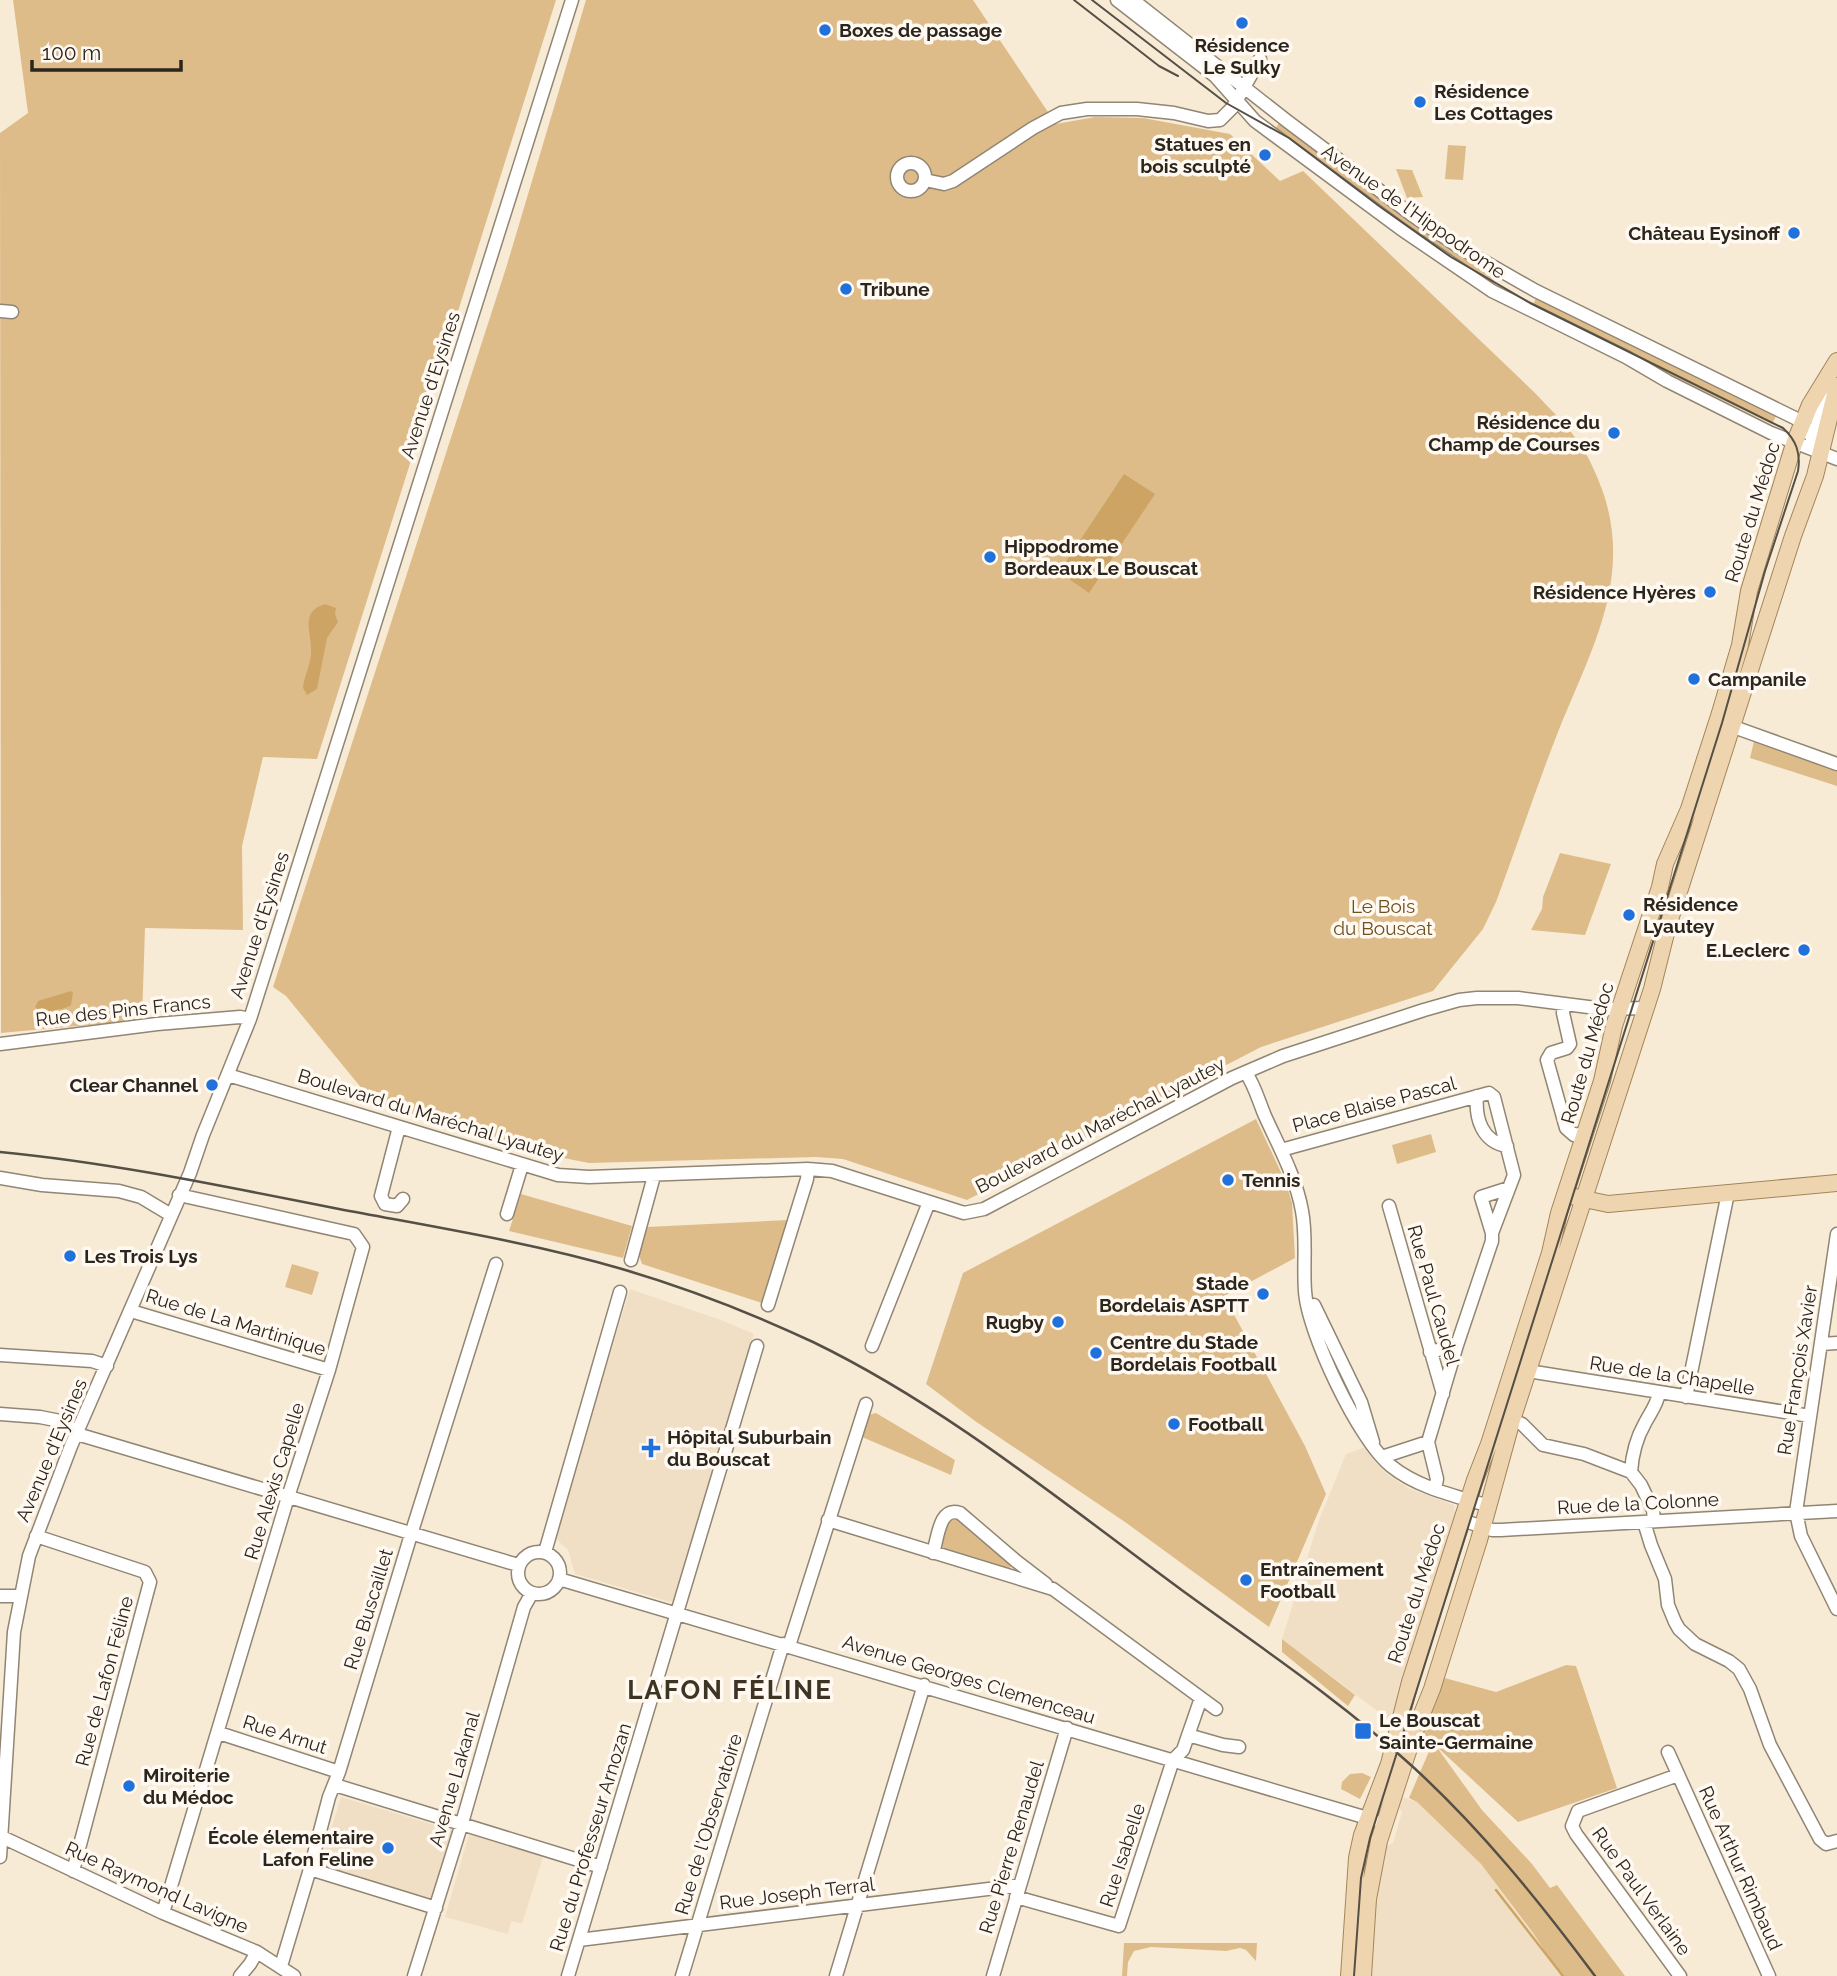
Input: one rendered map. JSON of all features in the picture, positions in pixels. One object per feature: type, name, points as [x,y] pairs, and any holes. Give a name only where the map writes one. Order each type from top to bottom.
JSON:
[{"type":"main road","name":"Route du Médoc","points":[[1395,1769],[1410,1682],[1550,1253],[1665,864],[1689,809],[1720,713],[1740,645],[1752,582],[1794,444],[1803,422],[1834,374]]},
{"type":"main road","name":"Route du Médoc","points":[[1395,1769],[1432,1689],[1483,1527],[1512,1420],[1646,1008],[1667,929],[1731,726],[1829,456],[1834,374]]},
{"type":"main road","points":[[1566,1194],[1608,1204],[1837,1183]]},
{"type":"main road","points":[[1349,1976],[1357,1858],[1367,1818],[1395,1769]]},
{"type":"main road","points":[[1363,1976],[1370,1879],[1385,1823],[1395,1769]]},
{"type":"street","name":"Avenue d'Eysines","points":[[0,1857],[13,1650],[20,1596],[36,1536],[250,1018],[572,0]]},
{"type":"street","name":"Avenue de l'Hippodrome","points":[[1123,1],[1459,247],[1518,282],[1803,422]]},
{"type":"street","name":"Avenue de l'Hippodrome","points":[[1123,1],[1207,69],[1265,129],[1430,250],[1511,302],[1626,357],[1675,385],[1794,444],[1829,456]]},
{"type":"street","points":[[925,180],[944,184],[953,181],[1033,128],[1061,113],[1110,108],[1164,111],[1217,121],[1227,114],[1237,100],[1260,59]]},
{"type":"street","points":[[1511,302],[1518,282]]},
{"type":"street","points":[[1803,422],[1829,456]]},
{"type":"street","points":[[1731,726],[1837,764]]},
{"type":"street","name":"Boulevard du Maréchal Lyautey","points":[[228,1075],[522,1165],[573,1177],[808,1169],[832,1171],[964,1213],[984,1209],[1283,1056],[1459,1000],[1518,998],[1620,1009],[1646,1008]]},
{"type":"street","points":[[1564,1004],[1563,1013],[1570,1044],[1567,1048],[1551,1053],[1547,1060],[1566,1128],[1574,1135],[1585,1133]]},
{"type":"street","name":"Rue des Pins Francs","points":[[0,1044],[157,1024],[250,1018]]},
{"type":"street","points":[[1246,1073],[1282,1150],[1302,1212],[1308,1307],[1374,1446],[1390,1466],[1412,1480],[1489,1506]]},
{"type":"street","name":"Place Blaise Pascal","points":[[1282,1150],[1492,1094],[1507,1146]]},
{"type":"street","name":"Place Blaise Pascal","points":[[1477,1096],[1480,1127],[1488,1139],[1507,1146]]},
{"type":"street","points":[[399,1126],[381,1196],[385,1204],[397,1206],[403,1199]]},
{"type":"street","points":[[1492,1233],[1514,1175],[1507,1146]]},
{"type":"street","points":[[507,1214],[522,1165]]},
{"type":"street","points":[[768,1305],[808,1169]]},
{"type":"street","points":[[631,1260],[654,1176]]},
{"type":"street","points":[[0,1178],[42,1185],[120,1191],[141,1197],[170,1215]]},
{"type":"street","points":[[1434,1489],[1437,1479],[1428,1442],[1492,1241],[1481,1197],[1509,1188]]},
{"type":"street","points":[[1686,1397],[1728,1193]]},
{"type":"street","name":"Rue Alexis Capelle","points":[[163,1913],[329,1370],[363,1247],[354,1234],[179,1195]]},
{"type":"street","points":[[872,1346],[929,1202]]},
{"type":"street","name":"Rue Paul Caudel","points":[[1389,1206],[1443,1395]]},
{"type":"street","name":"Rue François Xavier","points":[[1796,1512],[1837,1234]]},
{"type":"street","name":"Rue Buscaillet","points":[[281,1966],[329,1797],[496,1264]]},
{"type":"street","points":[[544,1552],[620,1292]]},
{"type":"street","name":"Rue de La Martinique","points":[[131,1311],[329,1370]]},
{"type":"street","points":[[1821,1343],[1837,1343]]},
{"type":"street","points":[[1430,1352],[1457,1345]]},
{"type":"street","name":"Rue du Professeur Arnozan","points":[[568,1976],[757,1346]]},
{"type":"street","points":[[0,1355],[92,1361],[107,1366]]},
{"type":"street","name":"Rue de la Chapelle","points":[[1528,1371],[1810,1416]]},
{"type":"street","points":[[1631,1472],[1632,1460],[1643,1427],[1658,1402],[1659,1393]]},
{"type":"street","name":"Rue de l'Observatoire","points":[[682,1976],[786,1645],[866,1404]]},
{"type":"street","points":[[0,1414],[65,1422],[77,1433],[519,1566]]},
{"type":"street","points":[[1512,1420],[1522,1424],[1543,1445],[1584,1454],[1631,1472],[1641,1485],[1653,1510],[1649,1522],[1651,1545],[1665,1579],[1668,1605],[1679,1629],[1695,1644],[1739,1669],[1750,1689],[1770,1745],[1820,1839],[1826,1844],[1837,1841]]},
{"type":"street","points":[[1382,1457],[1428,1442]]},
{"type":"street","name":"Rue de la Colonne","points":[[1462,1520],[1501,1530],[1837,1511]]},
{"type":"street","points":[[933,1553],[944,1517],[948,1512],[960,1513],[1016,1561],[1216,1709]]},
{"type":"street","points":[[1796,1512],[1801,1536],[1837,1609]]},
{"type":"street","points":[[828,1520],[1054,1589]]},
{"type":"street","name":"Rue de Lafon Féline","points":[[36,1536],[145,1572],[150,1582],[73,1871]]},
{"type":"street","points":[[544,1552],[557,1563],[559,1578],[551,1590],[532,1593],[519,1582],[519,1566],[529,1554],[544,1552]]},
{"type":"street","name":"Avenue Georges Clemenceau","points":[[559,1578],[1385,1823]]},
{"type":"street","name":"Avenue Lakanal","points":[[414,1976],[462,1823],[524,1607],[532,1593]]},
{"type":"street","points":[[0,1596],[20,1596]]},
{"type":"street","points":[[836,1976],[924,1685]]},
{"type":"street","name":"Rue Isabelle","points":[[1018,1891],[1119,1926],[1173,1760],[1183,1750],[1201,1698]]},
{"type":"street","name":"Rue Pierre Renaudel","points":[[993,1976],[1067,1728]]},
{"type":"street","name":"Rue Arnut","points":[[219,1733],[462,1823],[601,1867]]},
{"type":"street","points":[[1188,1735],[1240,1747]]},
{"type":"street","name":"Rue Arthur Rimbaud","points":[[1668,1752],[1769,1976]]},
{"type":"street","name":"Rue Paul Verlaine","points":[[1678,1775],[1578,1811],[1572,1826],[1680,1976]]},
{"type":"street","name":"Rue Raymond Lavigne","points":[[1,1837],[163,1913],[257,1952],[294,1976]]},
{"type":"street","points":[[310,1869],[436,1908]]},
{"type":"street","name":"Rue Joseph Terral","points":[[579,1940],[858,1903],[1018,1891]]},
{"type":"street","points":[[240,1976],[257,1952]]},
{"type":"shaded area","points":[[1124,474],[1155,494],[1089,593],[1059,572]]},
{"type":"shaded area","points":[[325,604],[336,608],[338,622],[327,638],[317,689],[307,695],[303,688],[311,655],[309,618],[317,608]]},
{"type":"shaded area","points":[[71,991],[71,1005],[68,1007],[43,1013],[35,1007],[38,1001]]},
{"type":"shaded area","name":"Hôpital Suburbain du Bouscat","points":[[630,1289],[754,1334],[747,1354],[749,1359],[677,1599],[670,1602],[575,1574],[568,1550],[554,1537]]},
{"type":"shaded area","points":[[1365,1447],[1387,1474],[1408,1488],[1454,1505],[1455,1513],[1393,1723],[1282,1639],[1319,1520],[1346,1454]]},
{"type":"shaded area","points":[[1399,1796],[1417,1802],[1481,1864],[1561,1976],[1369,1976],[1373,1903],[1383,1847],[1393,1843],[1402,1812],[1396,1804]]},
{"type":"shaded area","name":"École élementaire Lafon Feline","points":[[341,1797],[455,1831],[433,1902],[320,1865]]},
{"type":"shaded area","points":[[469,1834],[543,1857],[522,1924],[511,1921],[508,1934],[445,1917]]},
{"type":"green space","points":[[13,0],[556,0],[317,759],[263,757],[242,846],[243,930],[145,928],[142,1020],[1,1033],[0,133],[28,113]]},
{"type":"green space","name":"Hippodrome Bordeaux Le Bouscat","points":[[586,0],[973,0],[1056,124],[1095,117],[1143,118],[1230,134],[1280,181],[1303,171],[1534,392],[1570,430],[1596,474],[1611,524],[1613,555],[1604,615],[1496,902],[1483,929],[1433,991],[1261,1047],[967,1200],[843,1159],[816,1157],[589,1163],[528,1151],[372,1101],[286,996],[273,987],[506,268]]},
{"type":"green space","points":[[1279,123],[1427,232],[1496,276],[1492,285],[1460,266],[1274,131]]},
{"type":"green space","points":[[1448,145],[1466,146],[1463,180],[1445,179]]},
{"type":"green space","points":[[1396,169],[1412,170],[1423,197],[1407,198]]},
{"type":"green space","points":[[1536,298],[1776,416],[1772,424],[1532,307]]},
{"type":"green space","points":[[1754,741],[1837,771],[1837,786],[1750,758]]},
{"type":"green space","points":[[1560,853],[1611,864],[1585,935],[1531,930],[1542,909],[1543,897]]},
{"type":"green space","name":"Centre du Stade Bordelais Football","points":[[1256,1119],[1286,1183],[1292,1203],[1295,1258],[1224,1296],[1305,1446],[1326,1494],[1269,1627],[1125,1522],[975,1421],[926,1384],[963,1273]]},
{"type":"green space","points":[[1431,1134],[1436,1152],[1397,1164],[1392,1145]]},
{"type":"green space","points":[[521,1194],[632,1226],[623,1258],[509,1231]]},
{"type":"green space","points":[[788,1220],[762,1303],[642,1264],[639,1255],[647,1227]]},
{"type":"green space","points":[[292,1264],[319,1272],[312,1295],[285,1287]]},
{"type":"green space","points":[[876,1413],[955,1460],[951,1475],[862,1437],[868,1415]]},
{"type":"green space","points":[[951,1520],[963,1521],[1012,1564],[1010,1568],[1007,1570],[943,1550],[944,1531]]},
{"type":"green space","points":[[1282,1639],[1355,1695],[1348,1706],[1282,1652]]},
{"type":"green space","points":[[1566,1665],[1576,1666],[1617,1788],[1518,1822],[1436,1746],[1482,1810],[1532,1864],[1550,1888],[1557,1885],[1625,1976],[1561,1976],[1533,1933],[1481,1864],[1417,1802],[1409,1798],[1433,1742],[1418,1737],[1441,1677],[1496,1692]]},
{"type":"green space","points":[[1362,1773],[1371,1777],[1360,1799],[1341,1789],[1342,1782],[1350,1774]]},
{"type":"green space","points":[[1124,1943],[1257,1943],[1256,1961],[1246,1950],[1240,1948],[1226,1951],[1151,1947],[1134,1951],[1128,1962],[1127,1976],[1122,1976]]},
{"type":"waterway","points":[[1496,1890],[1563,1976]]},
{"type":"tram line","points":[[1074,0],[1159,66],[1178,76]]},
{"type":"tram line","points":[[1092,0],[1226,103],[1289,138],[1451,257],[1530,303],[1783,428],[1791,437],[1798,453],[1798,471],[1765,571],[1722,723],[1370,1838],[1361,1878],[1354,1976]]},
{"type":"railway","points":[[0,1152],[170,1176],[552,1251],[671,1284],[813,1342],[862,1368],[957,1426],[1357,1719],[1412,1766],[1462,1815],[1531,1893],[1595,1976]]},
{"type":"place","name":"Résidence Le Sulky","points":[[1242,23]]},
{"type":"place","name":"Boxes de passage","points":[[825,30]]},
{"type":"place","name":"Résidence Les Cottages","points":[[1420,102]]},
{"type":"place","name":"Statues en bois sculpté","points":[[1265,155]]},
{"type":"place","name":"Château Eysinoff","points":[[1794,233]]},
{"type":"place","name":"Tribune","points":[[846,289]]},
{"type":"place","name":"Résidence du Champ de Courses","points":[[1614,433]]},
{"type":"place","name":"Hippodrome Bordeaux Le Bouscat","points":[[990,557]]},
{"type":"place","name":"Résidence Hyères","points":[[1710,592]]},
{"type":"place","name":"Campanile","points":[[1694,679]]},
{"type":"place","name":"Résidence Lyautey","points":[[1629,915]]},
{"type":"place","name":"E.Leclerc","points":[[1804,950]]},
{"type":"place","name":"Clear Channel","points":[[212,1085]]},
{"type":"place","name":"Tennis","points":[[1228,1180]]},
{"type":"place","name":"Les Trois Lys","points":[[70,1256]]},
{"type":"place","name":"Stade Bordelais ASPTT","points":[[1263,1294]]},
{"type":"place","name":"Rugby","points":[[1058,1322]]},
{"type":"place","name":"Centre du Stade Bordelais Football","points":[[1096,1353]]},
{"type":"place","name":"Football","points":[[1174,1424]]},
{"type":"place","name":"Hôpital Suburbain du Bouscat","points":[[651,1448]]},
{"type":"place","name":"Entraînement Football","points":[[1246,1580]]},
{"type":"place","name":"Le Bouscat Sainte-Germaine","points":[[1363,1731]]},
{"type":"place","name":"Miroiterie du Médoc","points":[[129,1786]]},
{"type":"place","name":"École élementaire Lafon Feline","points":[[388,1848]]},
{"type":"district","name":"LAFON FÉLINE","points":[[730,1690]]},
{"type":"park label","name":"Le Bois du Bouscat","points":[[1383,917]]}]
